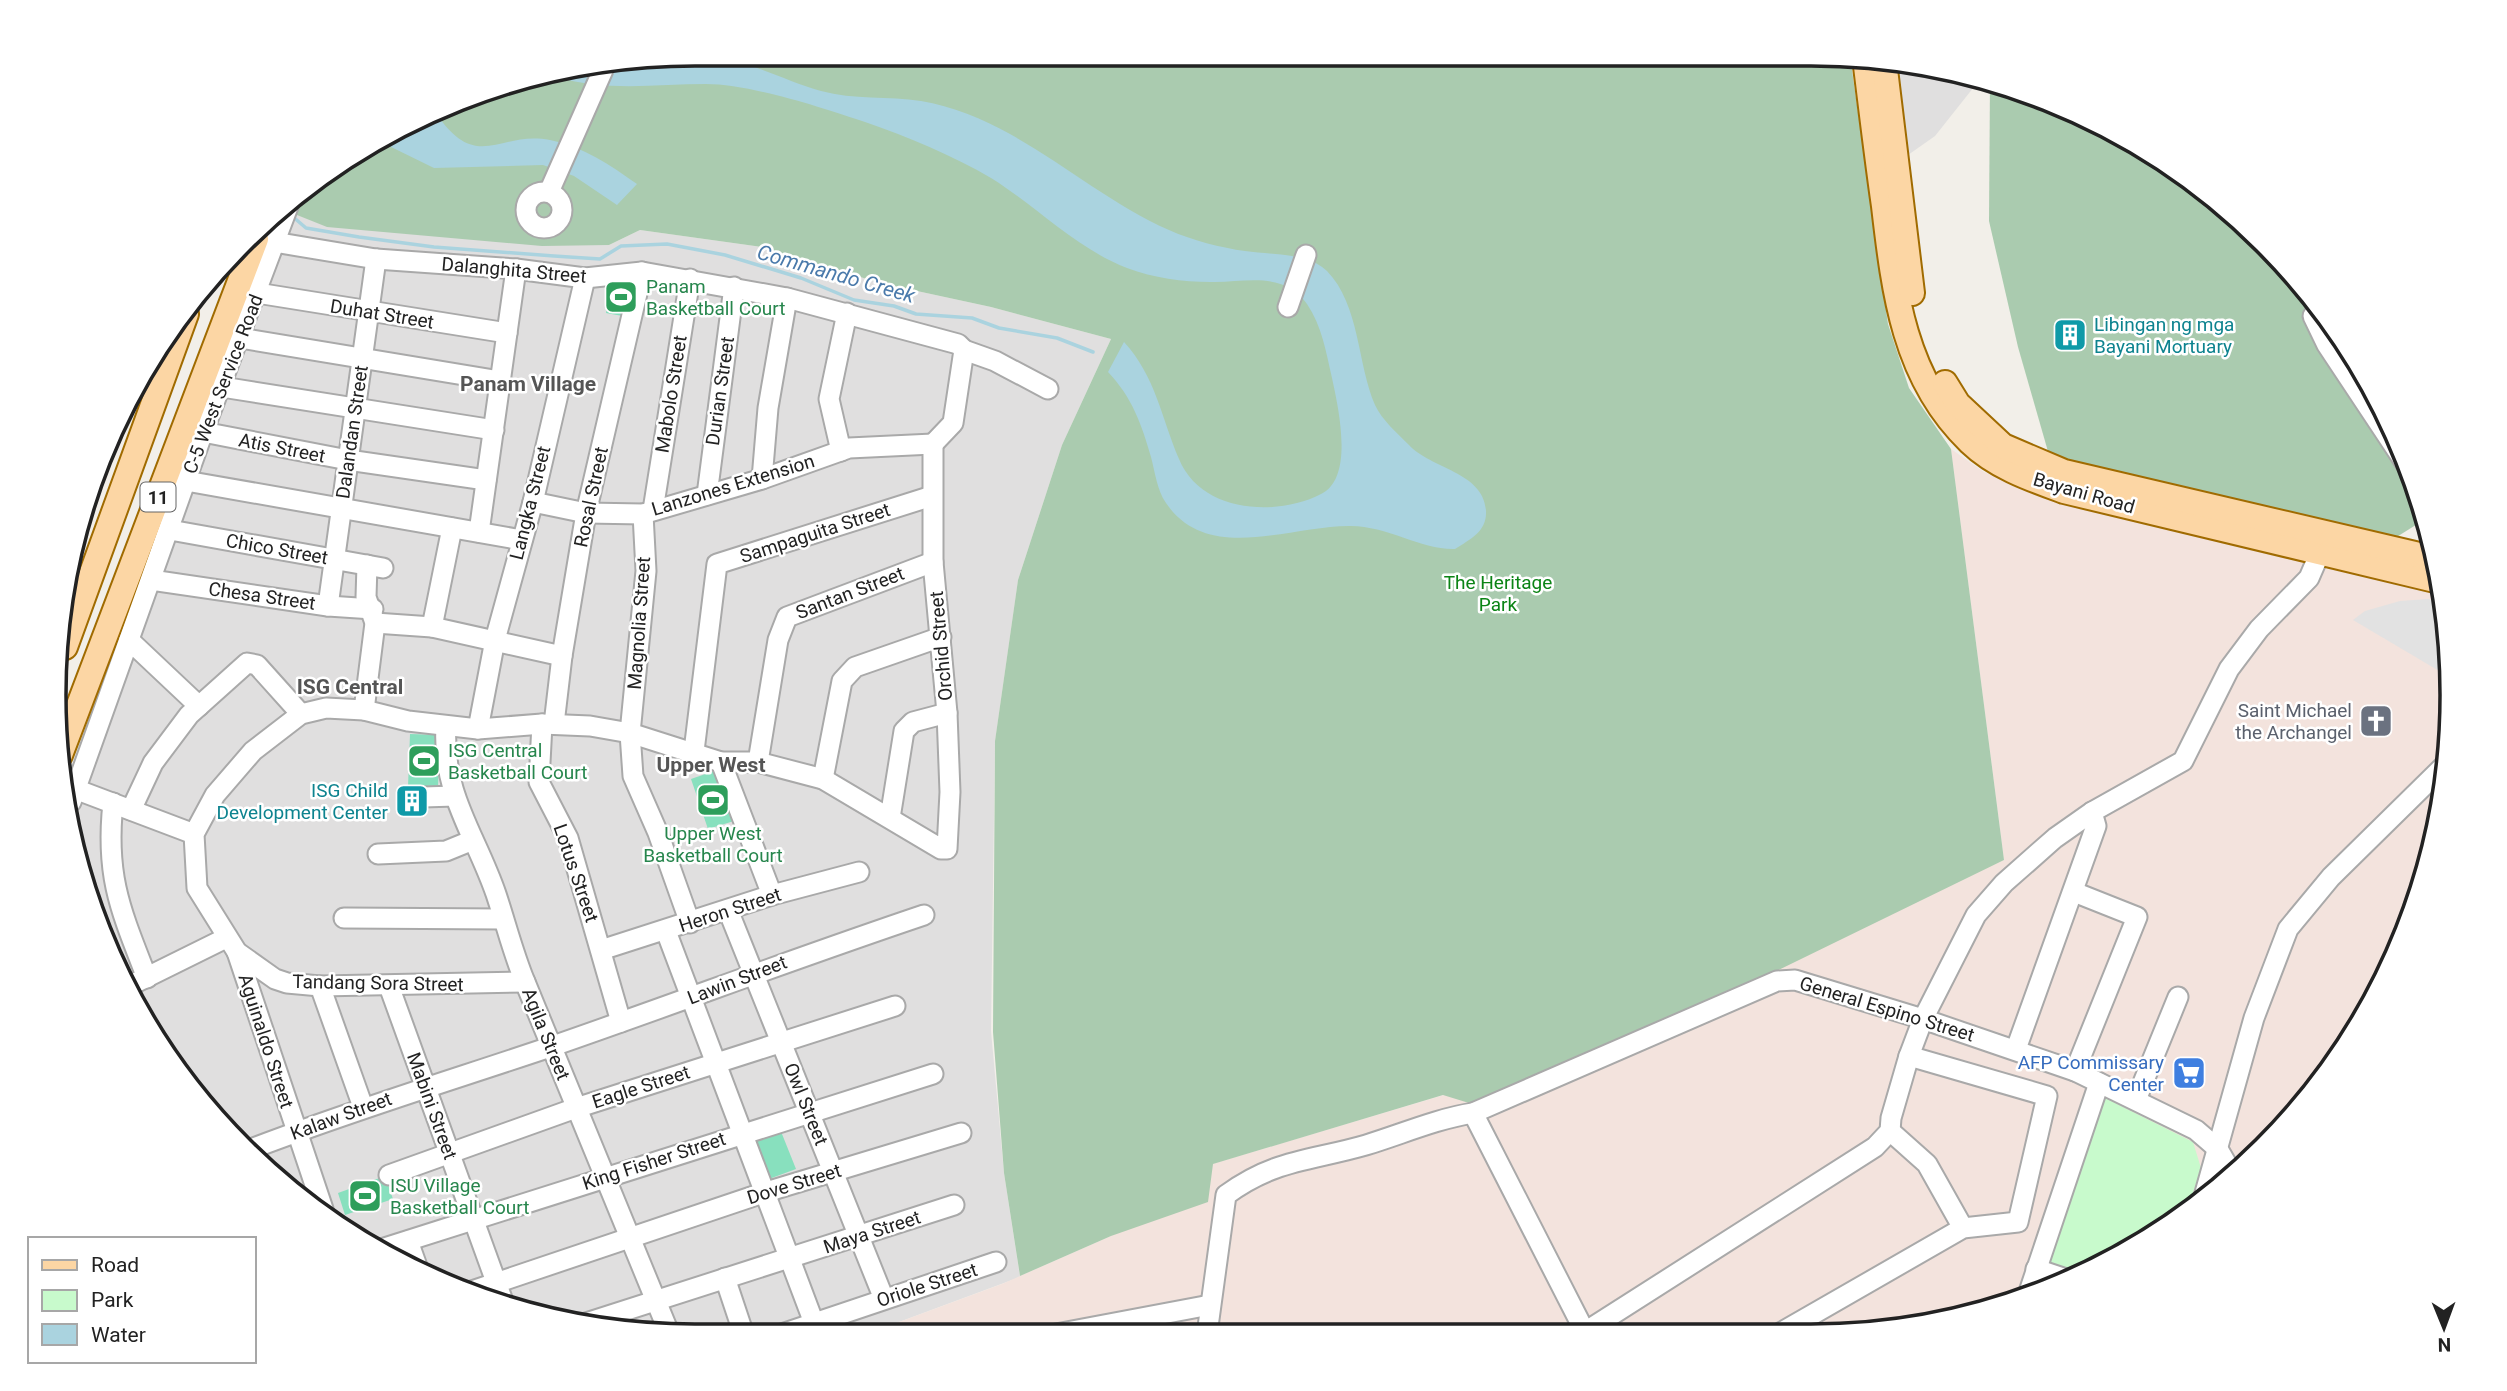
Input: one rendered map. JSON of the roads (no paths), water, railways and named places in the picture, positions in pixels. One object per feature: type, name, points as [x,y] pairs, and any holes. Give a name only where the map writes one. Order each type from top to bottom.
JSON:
[{"type":"main road","name":"Bayani Road","points":[[1867,69],[1901,277],[1936,369],[1958,404],[2003,446],[2064,472],[2325,543],[2429,577]]},
{"type":"main road","name":"Bayani Road","points":[[1885,71],[1901,277]]},
{"type":"main road","name":"11","points":[[68,735],[265,240]]},
{"type":"main road","name":"11","points":[[70,633],[176,342]]},
{"type":"main road","name":"Bayani Road","points":[[2325,543],[2424,556]]},
{"type":"main road","points":[[2408,552],[2422,547]]},
{"type":"street","points":[[550,190],[601,74]]},
{"type":"street","name":"Dalanghita Street","points":[[265,240],[376,259],[516,269],[585,278],[642,272],[734,287],[847,313],[961,347],[995,361],[1048,389]]},
{"type":"street","name":"C-5 West Service Road","points":[[73,786],[170,530],[203,432],[257,293],[265,240]]},
{"type":"street","points":[[1288,307],[1306,255]]},
{"type":"street","name":"Dalandan Street","points":[[328,606],[376,259]]},
{"type":"street","points":[[479,532],[516,269]]},
{"type":"street","name":"Rosal Street","points":[[548,724],[586,513],[642,272]]},
{"type":"street","name":"Langka Street","points":[[478,729],[495,640],[533,502],[585,278]]},
{"type":"street","name":"Mabolo Street","points":[[648,512],[690,279]]},
{"type":"street","name":"Durian Street","points":[[707,495],[734,287]]},
{"type":"street","name":"Duhat Street","points":[[257,293],[507,333]]},
{"type":"street","points":[[762,479],[768,408],[787,298]]},
{"type":"street","points":[[841,451],[829,399],[847,313]]},
{"type":"street","points":[[240,338],[500,381]]},
{"type":"street","points":[[933,444],[953,423],[961,347]]},
{"type":"street","points":[[222,387],[494,430]]},
{"type":"street","name":"Atis Street","points":[[203,432],[348,460],[486,480]]},
{"type":"street","name":"Lanzones Extension","points":[[533,502],[586,513],[648,512],[762,479],[841,451],[878,444],[933,444]]},
{"type":"street","name":"Orchid Street","points":[[890,818],[941,849],[947,849],[950,792],[947,713],[933,562],[933,444]]},
{"type":"street","points":[[187,481],[522,540]]},
{"type":"street","name":"Sampaguita Street","points":[[694,751],[717,564],[932,496]]},
{"type":"street","name":"Magnolia Street","points":[[648,512],[646,571],[630,733],[633,776],[658,833],[690,923]]},
{"type":"street","points":[[432,627],[452,528]]},
{"type":"street","name":"Chico Street","points":[[170,530],[375,567],[366,597],[374,616]]},
{"type":"street","points":[[1598,1324],[1875,1147],[1891,1131],[1891,1118],[1923,1019],[1976,915],[2004,883],[2054,838],[2092,812],[2183,761],[2229,669],[2259,629],[2309,579],[2325,543]]},
{"type":"street","name":"Santan Street","points":[[758,762],[778,640],[787,617],[933,562]]},
{"type":"street","name":"Chesa Street","points":[[151,580],[328,606],[562,656]]},
{"type":"street","points":[[364,710],[374,616]]},
{"type":"street","points":[[823,779],[842,681],[855,667],[941,637]]},
{"type":"street","points":[[129,640],[199,706]]},
{"type":"street","points":[[301,714],[252,662],[188,715],[122,807],[109,852],[113,881],[139,982],[231,945],[197,888],[194,834],[215,795],[253,751],[301,714],[326,708],[364,710],[408,721],[478,729],[548,724],[590,726],[630,733],[722,762],[758,762],[823,779],[890,818],[904,731],[913,722],[947,713]]},
{"type":"street","name":"Lotus Street","points":[[548,724],[539,782],[568,838],[621,1022]]},
{"type":"street","name":"Agila Street","points":[[446,726],[444,756],[454,796],[525,982],[665,1323]]},
{"type":"street","points":[[722,762],[772,895]]},
{"type":"street","points":[[2208,1183],[2254,1018],[2288,929],[2331,877],[2435,774]]},
{"type":"street","points":[[75,794],[122,807],[194,834]]},
{"type":"street","points":[[423,797],[454,796]]},
{"type":"street","points":[[2016,1049],[2096,826],[2092,812]]},
{"type":"street","points":[[378,854],[446,851],[473,840]]},
{"type":"street","name":"Heron Street","points":[[601,950],[772,895],[859,872]]},
{"type":"street","points":[[2074,892],[2137,917],[2075,1071]]},
{"type":"street","name":"Owl Street","points":[[728,910],[884,1298]]},
{"type":"street","name":"Lawin Street","points":[[551,1046],[692,998],[753,972],[923,915]]},
{"type":"street","points":[[344,918],[503,919]]},
{"type":"street","points":[[666,931],[814,1323]]},
{"type":"street","name":"Tandang Sora Street","points":[[231,945],[275,979],[320,986],[525,982]]},
{"type":"street","name":"Aguinaldo Street","points":[[231,945],[320,1200]]},
{"type":"street","name":"General Espino Street","points":[[1208,1324],[1226,1195],[1258,1173],[1295,1160],[1364,1145],[1447,1117],[1473,1113],[1777,981],[1795,980],[2016,1049],[2075,1071],[2196,1130],[2218,1149]]},
{"type":"street","points":[[320,986],[363,1107]]},
{"type":"street","name":"Mabini Street","points":[[389,986],[500,1293]]},
{"type":"street","points":[[2136,1100],[2178,997]]},
{"type":"street","name":"Eagle Street","points":[[389,1175],[576,1108],[895,1006]]},
{"type":"street","name":"Kalaw Street","points":[[258,1146],[363,1107],[551,1046]]},
{"type":"street","points":[[1796,1324],[1963,1227],[2018,1222],[2047,1096],[1909,1056]]},
{"type":"street","name":"King Fisher Street","points":[[392,1246],[933,1074]]},
{"type":"street","points":[[2031,1285],[2099,1083]]},
{"type":"street","points":[[1473,1113],[1581,1324]]},
{"type":"street","points":[[1891,1131],[1927,1164],[1963,1227]]},
{"type":"street","name":"Dove Street","points":[[484,1288],[766,1192],[961,1133]]},
{"type":"street","points":[[2218,1149],[2228,1166]]},
{"type":"street","name":"Maya Street","points":[[603,1317],[954,1205]]},
{"type":"street","points":[[408,1241],[414,1258]]},
{"type":"street","name":"Oriole Street","points":[[811,1324],[996,1262]]},
{"type":"street","points":[[2036,1269],[2055,1275]]},
{"type":"street","points":[[725,1278],[740,1324]]},
{"type":"street","points":[[1109,1324],[1210,1305]]},
{"type":"water","points":[[751,66],[833,94],[933,103],[978,118],[1010,134],[1108,197],[1169,230],[1217,246],[1310,260],[1327,271],[1346,300],[1369,389],[1378,411],[1419,453],[1467,479],[1476,488],[1483,498],[1486,511],[1484,524],[1472,538],[1455,549],[1430,546],[1378,530],[1351,526],[1252,537],[1204,533],[1184,522],[1163,498],[1140,423],[1124,391],[1108,372],[1124,342],[1151,383],[1179,459],[1190,477],[1204,490],[1222,500],[1263,507],[1283,506],[1321,494],[1331,486],[1338,473],[1342,440],[1338,406],[1320,330],[1312,312],[1298,293],[1275,282],[1179,280],[1127,268],[1091,250],[1008,189],[961,162],[897,134],[808,104],[765,92],[724,85],[613,86],[568,80],[654,68]]},
{"type":"water","points":[[441,120],[452,133],[465,142],[478,146],[532,138],[562,143],[607,164],[637,184],[617,205],[574,176],[543,165],[434,168],[390,146]]},
{"type":"waterway","name":"Commando Creek","points":[[292,216],[306,228],[359,237],[434,247],[554,256],[600,259],[621,246],[667,244],[725,255],[801,278],[854,300],[894,306],[916,314],[972,318],[999,328],[1057,338],[1093,352]]},
{"type":"place","name":"Panam Basketball Court","points":[[621,297]]},
{"type":"place","name":"Libingan ng mga Bayani Mortuary","points":[[2070,335]]},
{"type":"place","name":"Saint Michael the Archangel","points":[[2376,721]]},
{"type":"place","name":"ISG Central Basketball Court","points":[[424,761]]},
{"type":"place","name":"Upper West Basketball Court","points":[[713,800]]},
{"type":"place","name":"ISG Child Development Center","points":[[412,801]]},
{"type":"place","name":"AFP Commissary Center","points":[[2189,1073]]},
{"type":"place","name":"ISU Village Basketball Court","points":[[365,1196]]},
{"type":"district","name":"Panam Village","points":[[528,384]]},
{"type":"district","name":"ISG Central","points":[[350,687]]},
{"type":"district","name":"Upper West","points":[[711,765]]},
{"type":"park label","name":"The Heritage Park","points":[[1498,593]]}]
